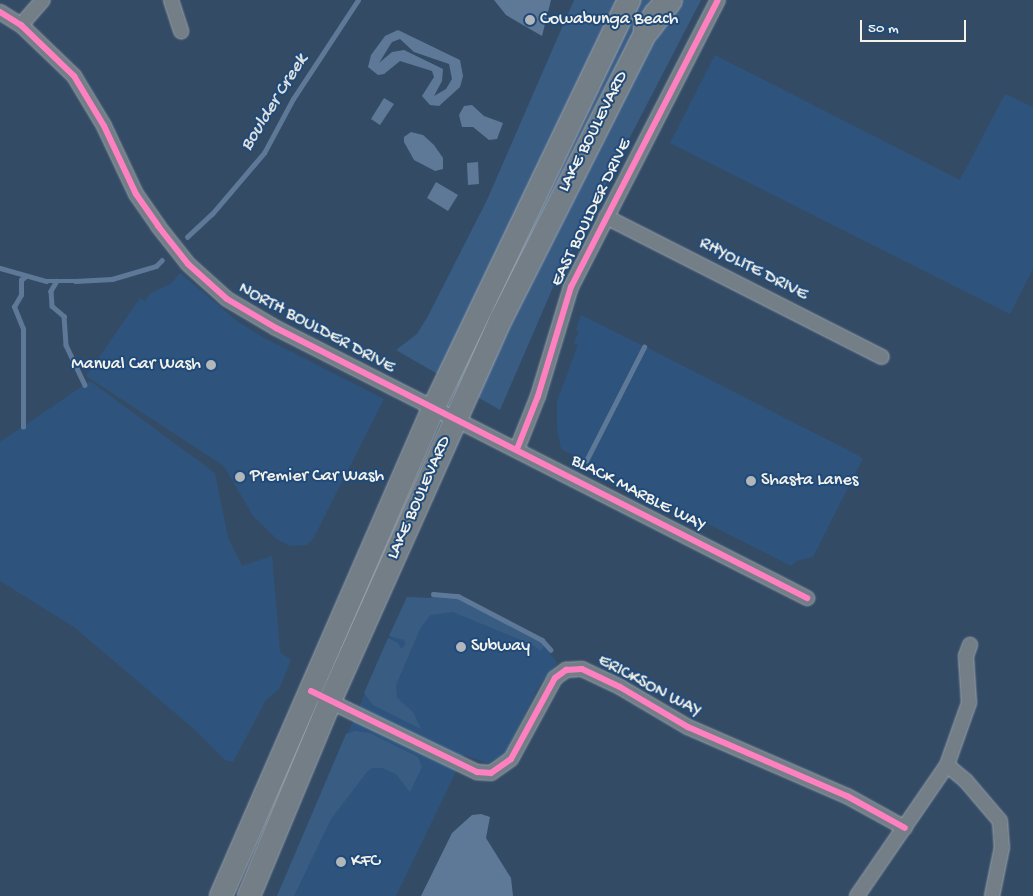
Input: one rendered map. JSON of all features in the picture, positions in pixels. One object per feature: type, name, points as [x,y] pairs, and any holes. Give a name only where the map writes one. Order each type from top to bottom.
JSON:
[{"type":"highway","points":[[647,29],[669,0]]},
{"type":"main road","name":"LAKE BOULEVARD","points":[[249,896],[320,696],[433,409],[629,0]]},
{"type":"main road","name":"LAKE BOULEVARD","points":[[221,896],[320,696],[551,217],[662,0]]},
{"type":"street","points":[[21,26],[43,0]]},
{"type":"street","points":[[171,0],[180,31]]},
{"type":"street","name":"EAST BOULDER DRIVE","points":[[517,449],[538,396],[565,302],[606,217],[718,0]]},
{"type":"street","name":"NORTH BOULDER DRIVE","points":[[0,12],[21,26],[63,65],[83,89],[136,194],[188,264],[227,299],[259,319],[454,419]]},
{"type":"street","name":"RHYOLITE DRIVE","points":[[606,217],[882,357]]},
{"type":"street","name":"BLACK MARBLE WAY","points":[[454,419],[517,449],[807,598]]},
{"type":"street","points":[[857,896],[947,765],[968,703],[966,656],[970,645]]},
{"type":"street","name":"ERICKSON WAY","points":[[320,696],[477,772],[490,773],[511,760],[555,678],[566,670],[582,669],[620,687],[688,727],[847,796],[905,828]]},
{"type":"street","points":[[947,765],[996,814],[1000,821],[1002,847],[992,896]]},
{"type":"shaded area","name":"Cowabunga Beach","points":[[494,0],[551,0],[542,36],[506,15]]},
{"type":"shaded area","points":[[574,0],[701,0],[557,278],[500,410],[396,350],[417,334],[428,316],[487,200]]},
{"type":"shaded area","points":[[398,30],[460,60],[463,76],[460,87],[439,106],[430,105],[422,96],[434,77],[432,71],[400,61],[384,74],[378,75],[368,67],[371,55],[385,36]],"holes":[[[400,39],[414,52],[449,64],[452,79],[446,89],[434,96],[442,81],[443,69],[404,50],[392,52],[379,63],[392,42]]]},
{"type":"shaded area","points":[[715,55],[960,180],[1005,94],[1033,107],[1033,269],[1010,314],[670,143]]},
{"type":"shaded area","points":[[384,98],[394,104],[380,125],[371,119]]},
{"type":"shaded area","points":[[472,105],[484,116],[503,123],[497,139],[489,140],[473,127],[462,127],[459,115],[464,106]]},
{"type":"shaded area","points":[[411,132],[423,135],[434,145],[443,158],[443,169],[435,171],[414,160],[404,142],[404,137]]},
{"type":"shaded area","points":[[478,162],[479,184],[468,185],[467,163]]},
{"type":"shaded area","points":[[436,182],[458,195],[448,211],[427,198]]},
{"type":"shaded area","points":[[180,273],[237,321],[264,338],[384,399],[313,539],[306,545],[291,546],[278,540],[253,516],[224,466],[86,376],[140,298],[145,301],[151,293],[171,284]]},
{"type":"shaded area","points":[[581,315],[643,346],[585,461],[561,449],[557,427],[557,401],[578,345],[574,343],[579,331],[576,330]]},
{"type":"shaded area","points":[[644,346],[863,458],[813,557],[796,561],[791,566],[587,462]]},
{"type":"shaded area","points":[[90,381],[215,473],[228,538],[242,566],[272,556],[280,652],[291,660],[279,689],[266,700],[233,762],[225,760],[194,729],[74,627],[0,581],[0,442]]},
{"type":"shaded area","points":[[435,596],[457,597],[541,641],[557,663],[540,684],[504,755],[487,763],[464,755],[396,896],[277,896],[407,597],[430,598]]},
{"type":"shaded area","points":[[435,596],[457,597],[545,644],[541,651],[531,644],[453,612],[430,615],[420,629],[396,685],[397,698],[413,712],[421,729],[373,705],[364,693],[388,638],[398,643],[401,649],[406,644],[404,640],[389,636],[407,597],[430,598]]},
{"type":"shaded area","points":[[355,731],[370,733],[418,757],[422,767],[410,792],[396,774],[382,768],[372,768],[367,772],[331,819],[294,896],[277,896],[346,734]]},
{"type":"shaded area","points":[[481,814],[490,817],[486,838],[511,878],[513,896],[421,896],[452,833],[472,815]]},
{"type":"waterway","name":"Boulder Creek","points":[[187,237],[212,214],[264,153],[293,99],[358,0]]},
{"type":"waterway","name":"Boulder Creek","points":[[0,268],[46,281],[75,281],[112,279],[156,266],[162,260]]},
{"type":"waterway","points":[[23,427],[23,329],[14,307],[21,295],[21,280],[26,276]]},
{"type":"waterway","points":[[57,281],[51,291],[52,306],[64,316],[66,345],[85,385]]},
{"type":"waterway","points":[[586,461],[644,347]]},
{"type":"waterway","points":[[433,594],[458,596],[542,640],[551,650]]},
{"type":"cycle path","points":[[517,449],[538,396],[571,287],[718,0]]},
{"type":"cycle path","points":[[0,12],[21,25],[74,76],[104,126],[136,194],[188,264],[227,299],[276,328],[807,598]]},
{"type":"cycle path","points":[[311,691],[477,772],[491,773],[511,759],[555,678],[566,670],[582,669],[620,687],[688,727],[847,796],[905,828]]},
{"type":"place","name":"Cowabunga Beach","points":[[530,20]]},
{"type":"place","name":"Manual Car Wash","points":[[211,365]]},
{"type":"place","name":"Premier Car Wash","points":[[240,477]]},
{"type":"place","name":"Shasta Lanes","points":[[751,481]]},
{"type":"place","name":"Subway","points":[[461,647]]},
{"type":"place","name":"KFC","points":[[341,862]]}]
